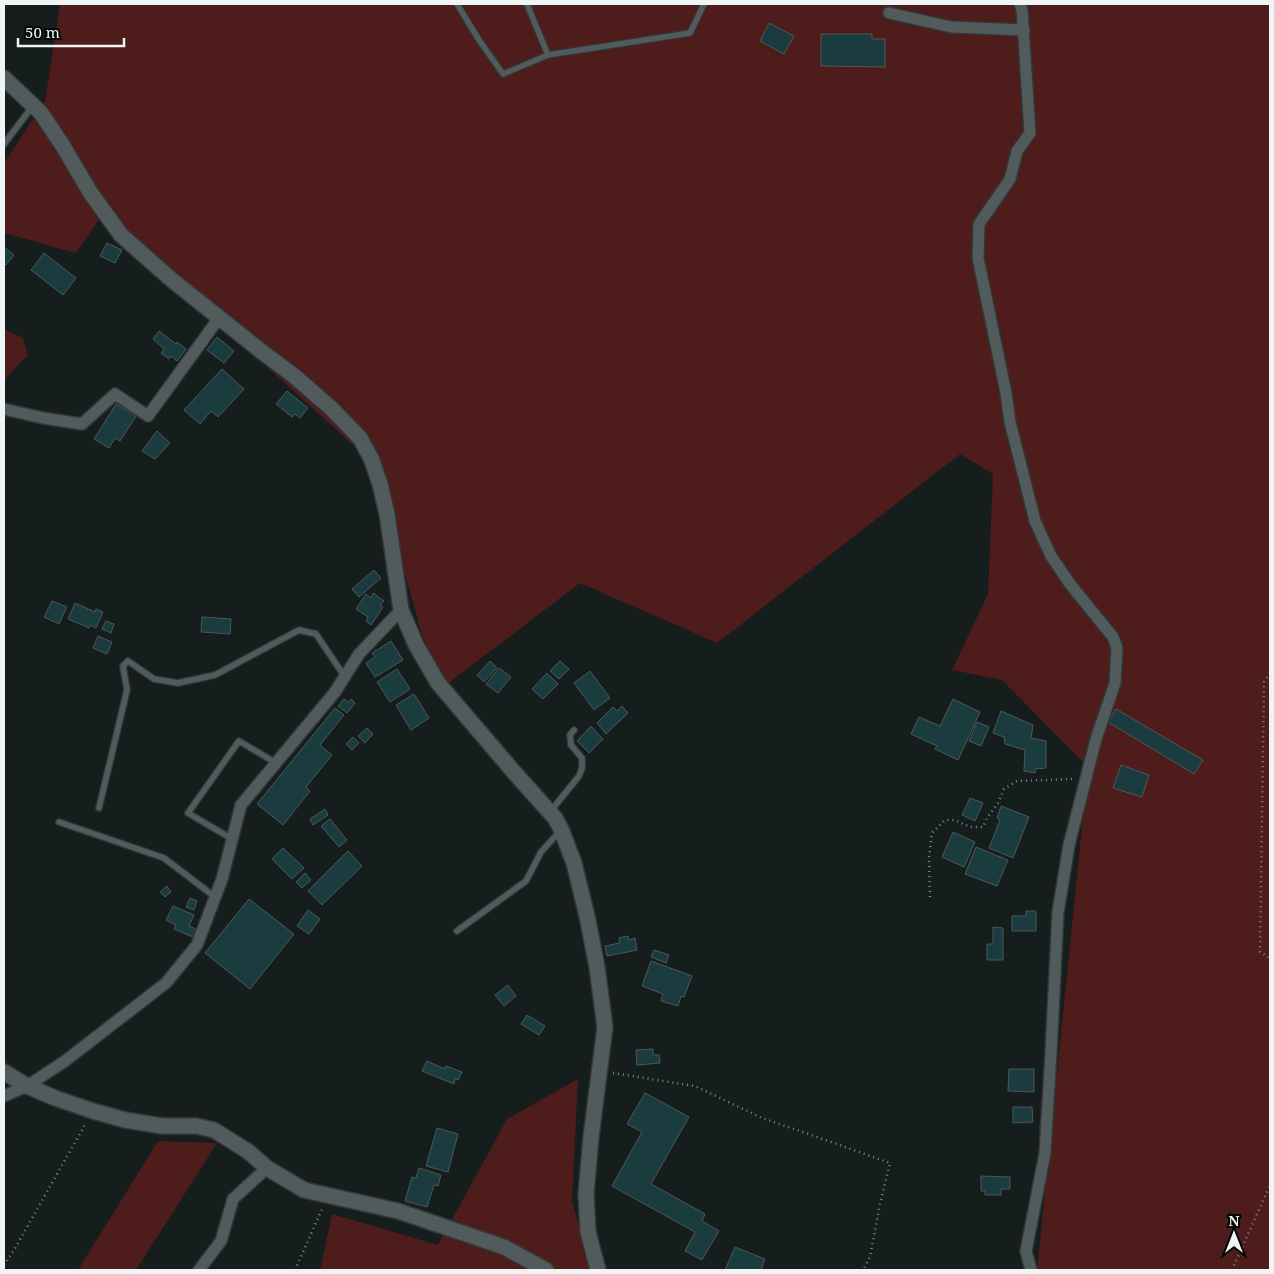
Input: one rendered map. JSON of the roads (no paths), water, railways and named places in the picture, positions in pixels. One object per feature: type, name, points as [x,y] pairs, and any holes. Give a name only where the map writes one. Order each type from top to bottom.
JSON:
[{"type":"street","points":[[1020,4],[1024,30],[1030,133],[1017,151],[1010,179],[979,224],[978,258],[1006,393],[1010,422],[1035,521],[1051,556],[1070,584],[1113,637],[1116,648],[1115,683],[1096,738],[1069,846],[1058,912],[1045,1154],[1026,1251],[1031,1270]]},
{"type":"street","points":[[889,13],[951,27],[1024,30]]},
{"type":"street","points":[[4,78],[41,112],[90,192],[121,235],[172,280],[294,375],[331,408],[360,438],[371,458],[380,484],[387,514],[401,610],[416,645],[438,683],[555,818],[561,829],[574,863],[587,916],[597,967],[604,1027],[586,1194],[588,1232],[598,1270]]},
{"type":"street","points":[[4,409],[82,424],[115,394],[148,416],[219,318]]},
{"type":"street","points":[[4,1096],[27,1086],[65,1061],[166,983],[197,945],[222,879],[242,805],[335,692],[359,654],[401,610]]},
{"type":"street","points":[[4,1072],[27,1086],[54,1098],[125,1120],[162,1126],[196,1126],[214,1130],[250,1152],[267,1168],[304,1190],[398,1211],[504,1247],[546,1270]]},
{"type":"street","points":[[199,1270],[222,1242],[233,1200],[267,1168]]},
{"type":"lane","points":[[457,4],[503,74],[548,55],[690,33],[704,4]]},
{"type":"lane","points":[[527,4],[548,55]]},
{"type":"lane","points":[[4,144],[33,105]]},
{"type":"lane","points":[[99,808],[127,690],[123,666],[128,661],[154,679],[178,683],[215,675],[299,630],[316,634],[345,677]]},
{"type":"lane","points":[[549,812],[579,776],[582,768],[582,758],[571,745],[570,735],[574,730]]},
{"type":"lane","points":[[232,839],[188,813],[239,741],[276,763]]},
{"type":"lane","points":[[59,822],[164,858],[215,897]]},
{"type":"lane","points":[[457,931],[526,881],[541,852],[561,829]]}]
